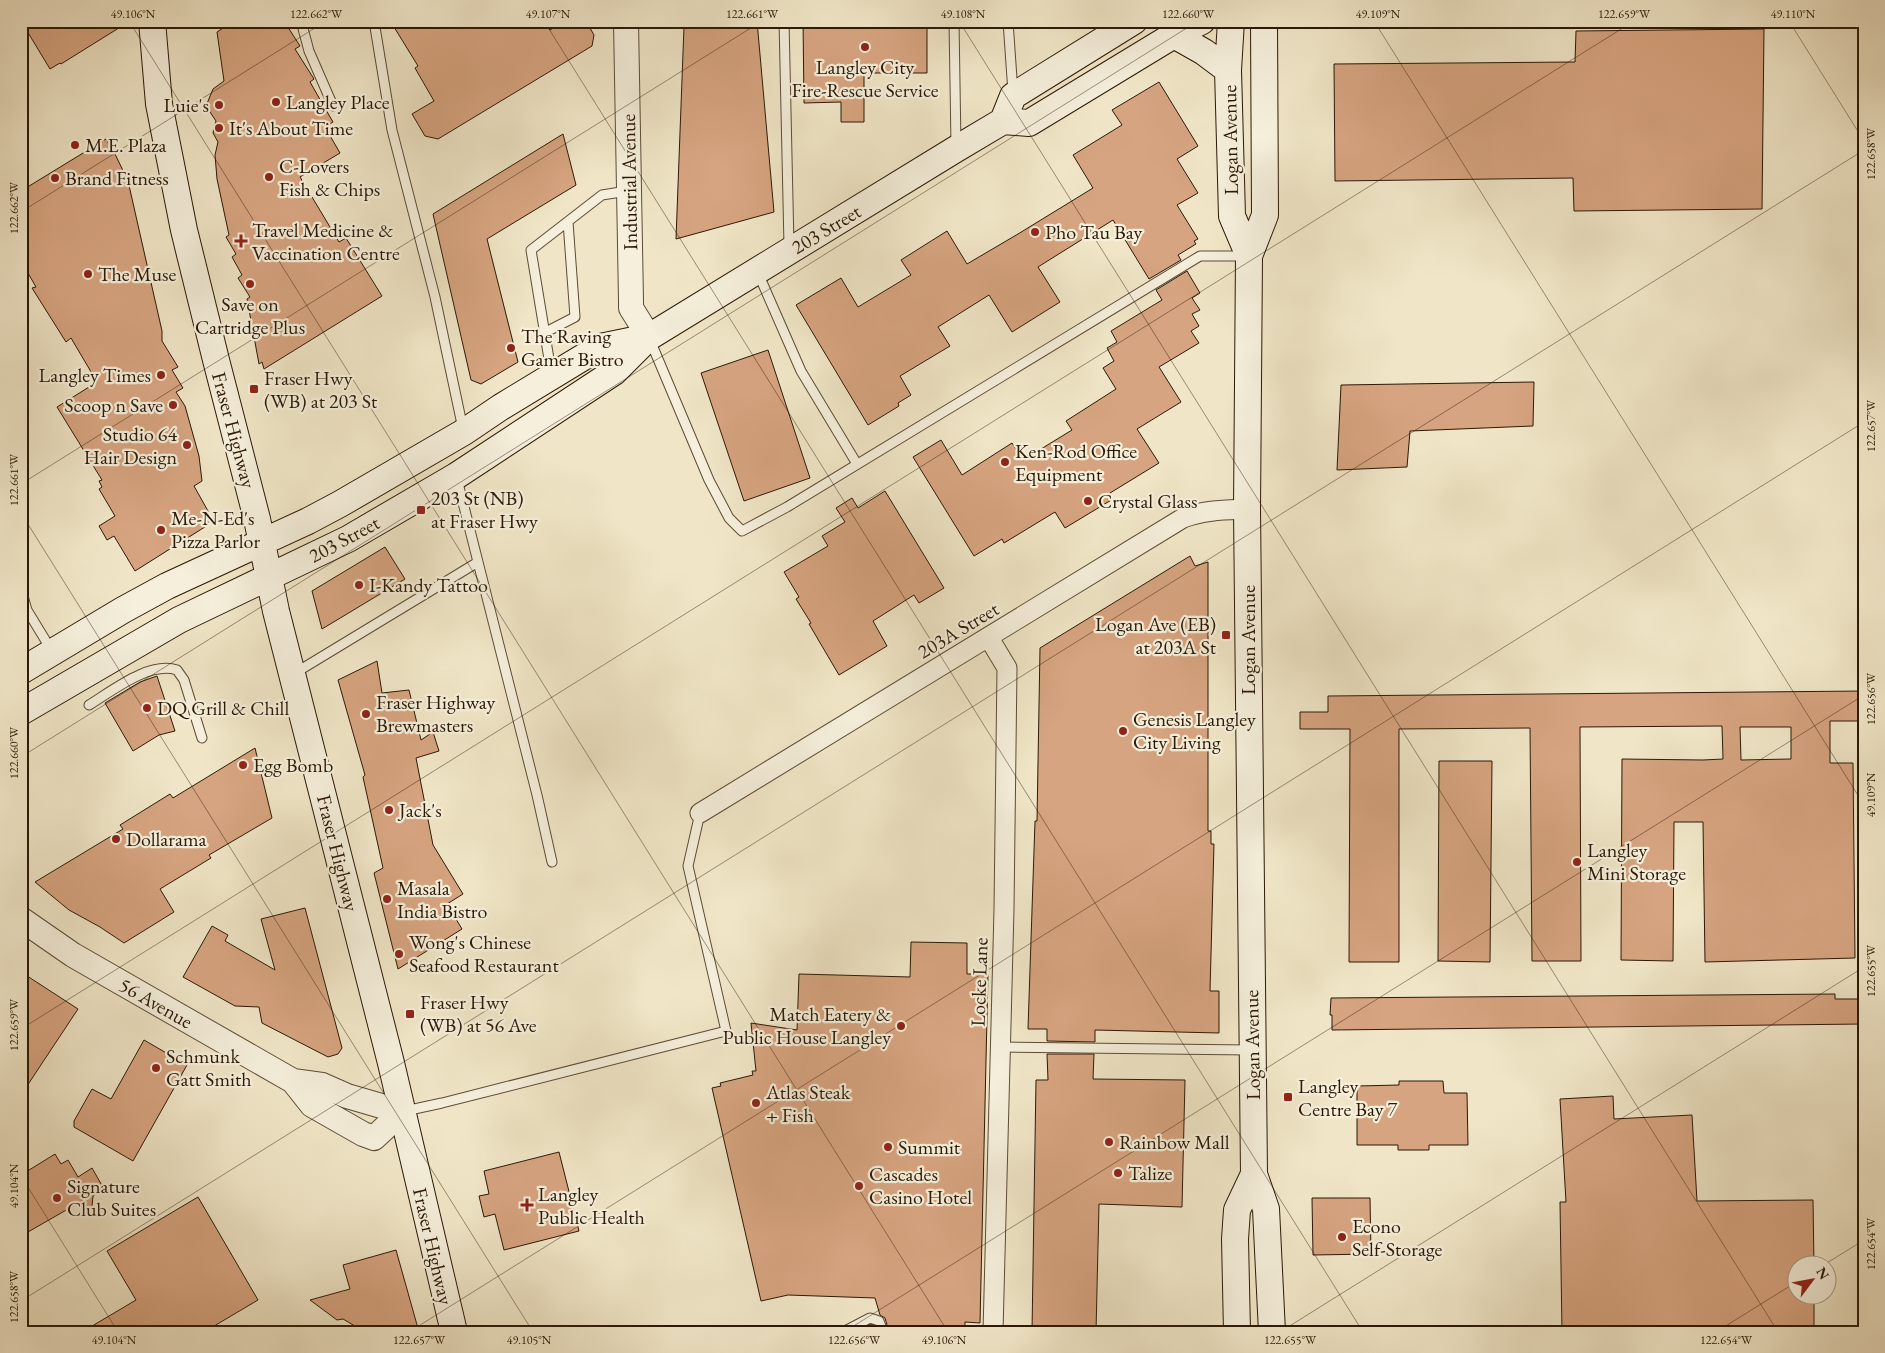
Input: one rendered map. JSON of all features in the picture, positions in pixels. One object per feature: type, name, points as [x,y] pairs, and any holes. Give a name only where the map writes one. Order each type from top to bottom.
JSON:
[{"type":"main road","name":"Fraser Highway","points":[[152,21],[159,104],[184,230],[262,543],[292,675],[402,1112],[454,1332]]},
{"type":"main road","points":[[1134,21],[1013,96],[1003,121],[1029,123],[1174,35],[1202,21]]},
{"type":"main road","name":"Logan Avenue","points":[[1230,21],[1228,70],[1232,216],[1249,256]]},
{"type":"main road","name":"Logan Avenue","points":[[1264,21],[1266,215],[1249,256],[1247,509],[1254,1174],[1266,1209],[1272,1332]]},
{"type":"main road","points":[[1174,35],[1204,52],[1228,70]]},
{"type":"main road","name":"203 Street","points":[[21,712],[179,620],[348,539],[456,476],[614,372],[648,337],[1003,121]]},
{"type":"main road","name":"203 Street","points":[[21,671],[167,586],[262,543],[340,504],[464,432],[501,407],[600,347],[648,337]]},
{"type":"main road","name":"Logan Avenue","points":[[1237,1332],[1235,1239],[1237,1210],[1254,1174]]},
{"type":"street","name":"Industrial Avenue","points":[[626,21],[631,308],[648,337]]},
{"type":"street","name":"203A Street","points":[[700,813],[1183,518],[1196,513],[1210,511],[1247,509]]},
{"type":"street","name":"Locke Lane","points":[[989,638],[1007,668],[993,1332]]},
{"type":"street","name":"56 Avenue","points":[[21,919],[73,955],[293,1082],[312,1105],[362,1134],[374,1138],[402,1112]]},
{"type":"street","name":"56 Avenue","points":[[293,1082],[322,1085],[347,1096],[402,1112]]},
{"type":"lane","points":[[301,21],[309,51],[333,106]]},
{"type":"lane","points":[[374,21],[392,130],[435,297],[464,432]]},
{"type":"lane","points":[[784,21],[789,251]]},
{"type":"lane","points":[[954,21],[956,148]]},
{"type":"lane","points":[[1008,21],[1013,96]]},
{"type":"lane","points":[[555,374],[549,359],[531,250],[602,195],[629,191]]},
{"type":"lane","points":[[544,333],[575,316],[568,222]]},
{"type":"lane","points":[[648,337],[709,480],[729,518],[742,531],[786,507],[1200,256],[1249,256]]},
{"type":"lane","points":[[757,271],[801,371],[857,464]]},
{"type":"lane","points":[[456,476],[537,795],[552,862]]},
{"type":"lane","points":[[292,675],[478,562]]},
{"type":"lane","points":[[21,589],[27,610],[52,652]]},
{"type":"lane","points":[[89,705],[135,676],[169,667],[178,670],[184,680],[202,738]]},
{"type":"lane","points":[[402,1112],[726,1031],[688,866],[700,813]]},
{"type":"lane","points":[[1000,1047],[1252,1050]]},
{"type":"lane","points":[[843,1332],[870,1318],[879,1321],[883,1332]]},
{"type":"building","points":[[21,21],[130,21],[50,69]]},
{"type":"building","points":[[234,21],[284,21],[300,46],[295,49],[314,79],[310,82],[333,122],[325,127],[340,153],[300,177],[339,242],[346,238],[382,296],[264,369],[262,362],[259,364],[247,299],[250,297],[238,278],[242,275],[232,257],[236,254],[226,237],[229,235],[217,179],[215,155],[218,142],[213,133],[216,121],[206,106],[213,89],[224,81],[217,32]]},
{"type":"building","points":[[403,21],[544,21],[550,30],[565,21],[586,21],[594,35],[592,46],[438,139],[425,136],[412,114],[434,101],[415,68],[418,66],[394,27]]},
{"type":"building","points":[[695,21],[757,21],[774,212],[676,239],[684,26]]},
{"type":"building","name":"Langley City Fire-Rescue Service","points":[[803,21],[927,21],[927,73],[864,73],[864,122],[841,122],[841,102],[804,103]]},
{"type":"building","points":[[1764,29],[1762,209],[1574,211],[1573,178],[1335,181],[1334,64],[1575,62],[1576,31]]},
{"type":"building","points":[[1159,82],[1198,146],[1177,159],[1198,193],[1177,205],[1198,239],[1194,241],[1196,244],[1178,255],[1181,260],[1149,279],[1113,220],[1038,267],[1060,302],[1012,332],[989,295],[938,327],[950,346],[900,376],[911,395],[898,403],[899,406],[868,425],[796,305],[841,278],[858,307],[911,275],[901,260],[947,231],[967,264],[1093,188],[1073,155],[1122,125],[1112,110]]},
{"type":"building","points":[[563,134],[576,185],[487,239],[518,362],[481,384],[471,380],[433,214]]},
{"type":"building","points":[[106,139],[128,181],[162,331],[162,341],[178,367],[172,370],[183,388],[176,392],[185,406],[199,456],[202,481],[194,486],[208,511],[208,525],[135,571],[114,536],[107,540],[99,526],[115,516],[99,489],[102,487],[99,481],[102,480],[57,407],[97,382],[71,338],[66,342],[32,288],[36,287],[21,261],[21,191]]},
{"type":"building","points":[[1187,271],[1200,293],[1192,298],[1200,310],[1192,314],[1199,326],[1191,331],[1199,343],[1159,367],[1181,402],[1137,429],[1159,463],[1110,493],[1113,499],[1065,528],[1055,512],[1004,543],[1002,539],[974,556],[913,457],[941,440],[962,475],[1012,443],[1023,460],[1072,430],[1066,421],[1116,389],[1103,368],[1114,361],[1107,348],[1117,342],[1111,331],[1162,300],[1156,290]]},
{"type":"building","points":[[768,350],[810,478],[744,501],[701,373]]},
{"type":"building","points":[[1534,382],[1533,426],[1410,431],[1407,467],[1337,470],[1341,385]]},
{"type":"building","points":[[885,491],[944,588],[919,603],[914,595],[873,621],[887,646],[839,675],[809,624],[811,623],[796,599],[799,597],[784,572],[828,546],[822,536],[845,522],[836,508],[852,498],[858,508]]},
{"type":"building","name":"I-Kandy Tattoo","points":[[385,547],[405,579],[322,629],[312,591]]},
{"type":"building","points":[[1190,556],[1195,566],[1208,562],[1208,831],[1211,831],[1211,844],[1214,844],[1210,991],[1219,991],[1219,1033],[1095,1030],[1095,1042],[1047,1041],[1047,1029],[1028,1029],[1035,821],[1037,821],[1040,648]]},
{"type":"building","points":[[377,661],[382,693],[409,690],[421,740],[433,732],[439,751],[416,758],[433,845],[463,894],[447,904],[462,929],[398,969],[374,873],[383,868],[363,777],[365,775],[338,680]]},
{"type":"building","points":[[157,676],[175,731],[159,735],[133,751],[105,703],[140,682]]},
{"type":"building","points":[[1864,691],[1864,721],[1830,721],[1830,763],[1853,763],[1855,958],[1705,962],[1703,822],[1674,822],[1673,961],[1621,960],[1622,759],[1723,759],[1722,726],[1580,727],[1581,961],[1532,961],[1530,728],[1399,729],[1399,962],[1349,962],[1350,729],[1300,729],[1300,712],[1328,712],[1328,696]],"holes":[[[1740,727],[1791,727],[1791,759],[1741,760]]]},
{"type":"building","points":[[255,748],[272,818],[209,855],[211,858],[160,889],[174,912],[124,943],[69,910],[35,882],[123,829],[120,825],[170,794],[173,798]]},
{"type":"building","points":[[1439,761],[1492,761],[1490,962],[1438,961]]},
{"type":"building","points":[[305,908],[342,1048],[338,1054],[328,1057],[262,1023],[259,1007],[235,1006],[183,977],[212,926],[228,935],[225,941],[275,970],[261,919]]},
{"type":"building","name":"Cascades Casino Hotel","points":[[911,942],[967,943],[967,974],[988,974],[980,1323],[965,1322],[965,1332],[889,1332],[885,1318],[880,1315],[875,1298],[788,1295],[761,1301],[712,1088],[721,1086],[720,1083],[753,1075],[752,1071],[756,1071],[751,1023],[797,1030],[799,974],[910,977]]},
{"type":"building","points":[[21,972],[78,1009],[21,1095]]},
{"type":"building","points":[[1835,994],[1835,999],[1864,999],[1864,1024],[1332,1030],[1332,1015],[1330,1015],[1331,998]]},
{"type":"building","points":[[144,1040],[187,1065],[133,1161],[74,1127],[74,1121],[92,1089],[111,1099]]},
{"type":"building","name":"Rainbow Mall","points":[[1047,1054],[1094,1054],[1093,1079],[1185,1080],[1182,1207],[1099,1204],[1096,1332],[1032,1332],[1036,1080],[1048,1080]]},
{"type":"building","points":[[1399,1081],[1443,1081],[1444,1093],[1467,1093],[1468,1145],[1429,1145],[1429,1150],[1398,1150],[1398,1145],[1357,1145],[1357,1086],[1399,1085]]},
{"type":"building","points":[[1613,1096],[1614,1119],[1692,1115],[1697,1201],[1813,1200],[1814,1256],[1788,1256],[1788,1306],[1814,1306],[1814,1332],[1562,1332],[1560,1202],[1566,1202],[1560,1099]]},
{"type":"building","name":"Langley Public Health","points":[[559,1152],[579,1231],[504,1250],[495,1214],[484,1217],[479,1196],[489,1194],[484,1171]]},
{"type":"building","name":"Signature Club Suites","points":[[55,1154],[61,1164],[68,1160],[78,1177],[92,1168],[104,1189],[93,1196],[91,1216],[82,1201],[21,1236],[21,1175]]},
{"type":"building","points":[[198,1197],[258,1300],[204,1332],[82,1332],[136,1300],[107,1251]]},
{"type":"building","points":[[1312,1198],[1370,1198],[1371,1254],[1313,1255]]},
{"type":"building","points":[[396,1250],[419,1332],[365,1332],[343,1319],[337,1320],[310,1300],[350,1289],[343,1265]]},
{"type":"place","name":"Langley City Fire-Rescue Service","points":[[865,47]]},
{"type":"place","name":"Langley Place","points":[[276,102]]},
{"type":"place","name":"Luie's","points":[[219,105]]},
{"type":"place","name":"It's About Time","points":[[219,128]]},
{"type":"place","name":"M.E. Plaza","points":[[75,145]]},
{"type":"place","name":"C-Lovers Fish & Chips","points":[[269,177]]},
{"type":"place","name":"Brand Fitness","points":[[55,178]]},
{"type":"place","name":"Pho Tau Bay","points":[[1035,232]]},
{"type":"place","name":"Travel Medicine & Vaccination Centre","points":[[241,241]]},
{"type":"place","name":"The Muse","points":[[88,274]]},
{"type":"place","name":"Save on Cartridge Plus","points":[[250,284]]},
{"type":"place","name":"The Raving Gamer Bistro","points":[[511,348]]},
{"type":"place","name":"Langley Times","points":[[161,375]]},
{"type":"place","name":"Fraser Hwy (WB) at 203 St","points":[[254,389]]},
{"type":"place","name":"Scoop n Save","points":[[173,405]]},
{"type":"place","name":"Studio 64 Hair Design","points":[[187,445]]},
{"type":"place","name":"Ken-Rod Office Equipment","points":[[1005,462]]},
{"type":"place","name":"Crystal Glass","points":[[1088,501]]},
{"type":"place","name":"203 St (NB) at Fraser Hwy","points":[[421,510]]},
{"type":"place","name":"Me-N-Ed's Pizza Parlor","points":[[161,530]]},
{"type":"place","name":"I-Kandy Tattoo","points":[[359,585]]},
{"type":"place","name":"Logan Ave (EB) at 203A St","points":[[1226,635]]},
{"type":"place","name":"DQ Grill & Chill","points":[[147,708]]},
{"type":"place","name":"Fraser Highway Brewmasters","points":[[366,714]]},
{"type":"place","name":"Genesis Langley City Living","points":[[1123,731]]},
{"type":"place","name":"Egg Bomb","points":[[243,765]]},
{"type":"place","name":"Jack's","points":[[389,810]]},
{"type":"place","name":"Dollarama","points":[[116,839]]},
{"type":"place","name":"Langley Mini Storage","points":[[1577,862]]},
{"type":"place","name":"Masala India Bistro","points":[[387,899]]},
{"type":"place","name":"Wong's Chinese Seafood Restaurant","points":[[399,954]]},
{"type":"place","name":"Fraser Hwy (WB) at 56 Ave","points":[[410,1014]]},
{"type":"place","name":"Match Eatery & Public House Langley","points":[[901,1026]]},
{"type":"place","name":"Schmunk Gatt Smith","points":[[156,1068]]},
{"type":"place","name":"Langley Centre Bay 7","points":[[1288,1097]]},
{"type":"place","name":"Atlas Steak + Fish","points":[[756,1103]]},
{"type":"place","name":"Rainbow Mall","points":[[1109,1142]]},
{"type":"place","name":"Summit","points":[[888,1147]]},
{"type":"place","name":"Talize","points":[[1118,1173]]},
{"type":"place","name":"Cascades Casino Hotel","points":[[859,1186]]},
{"type":"place","name":"Signature Club Suites","points":[[57,1198]]},
{"type":"place","name":"Langley Public Health","points":[[527,1205]]},
{"type":"place","name":"Econo Self-Storage","points":[[1342,1237]]}]
